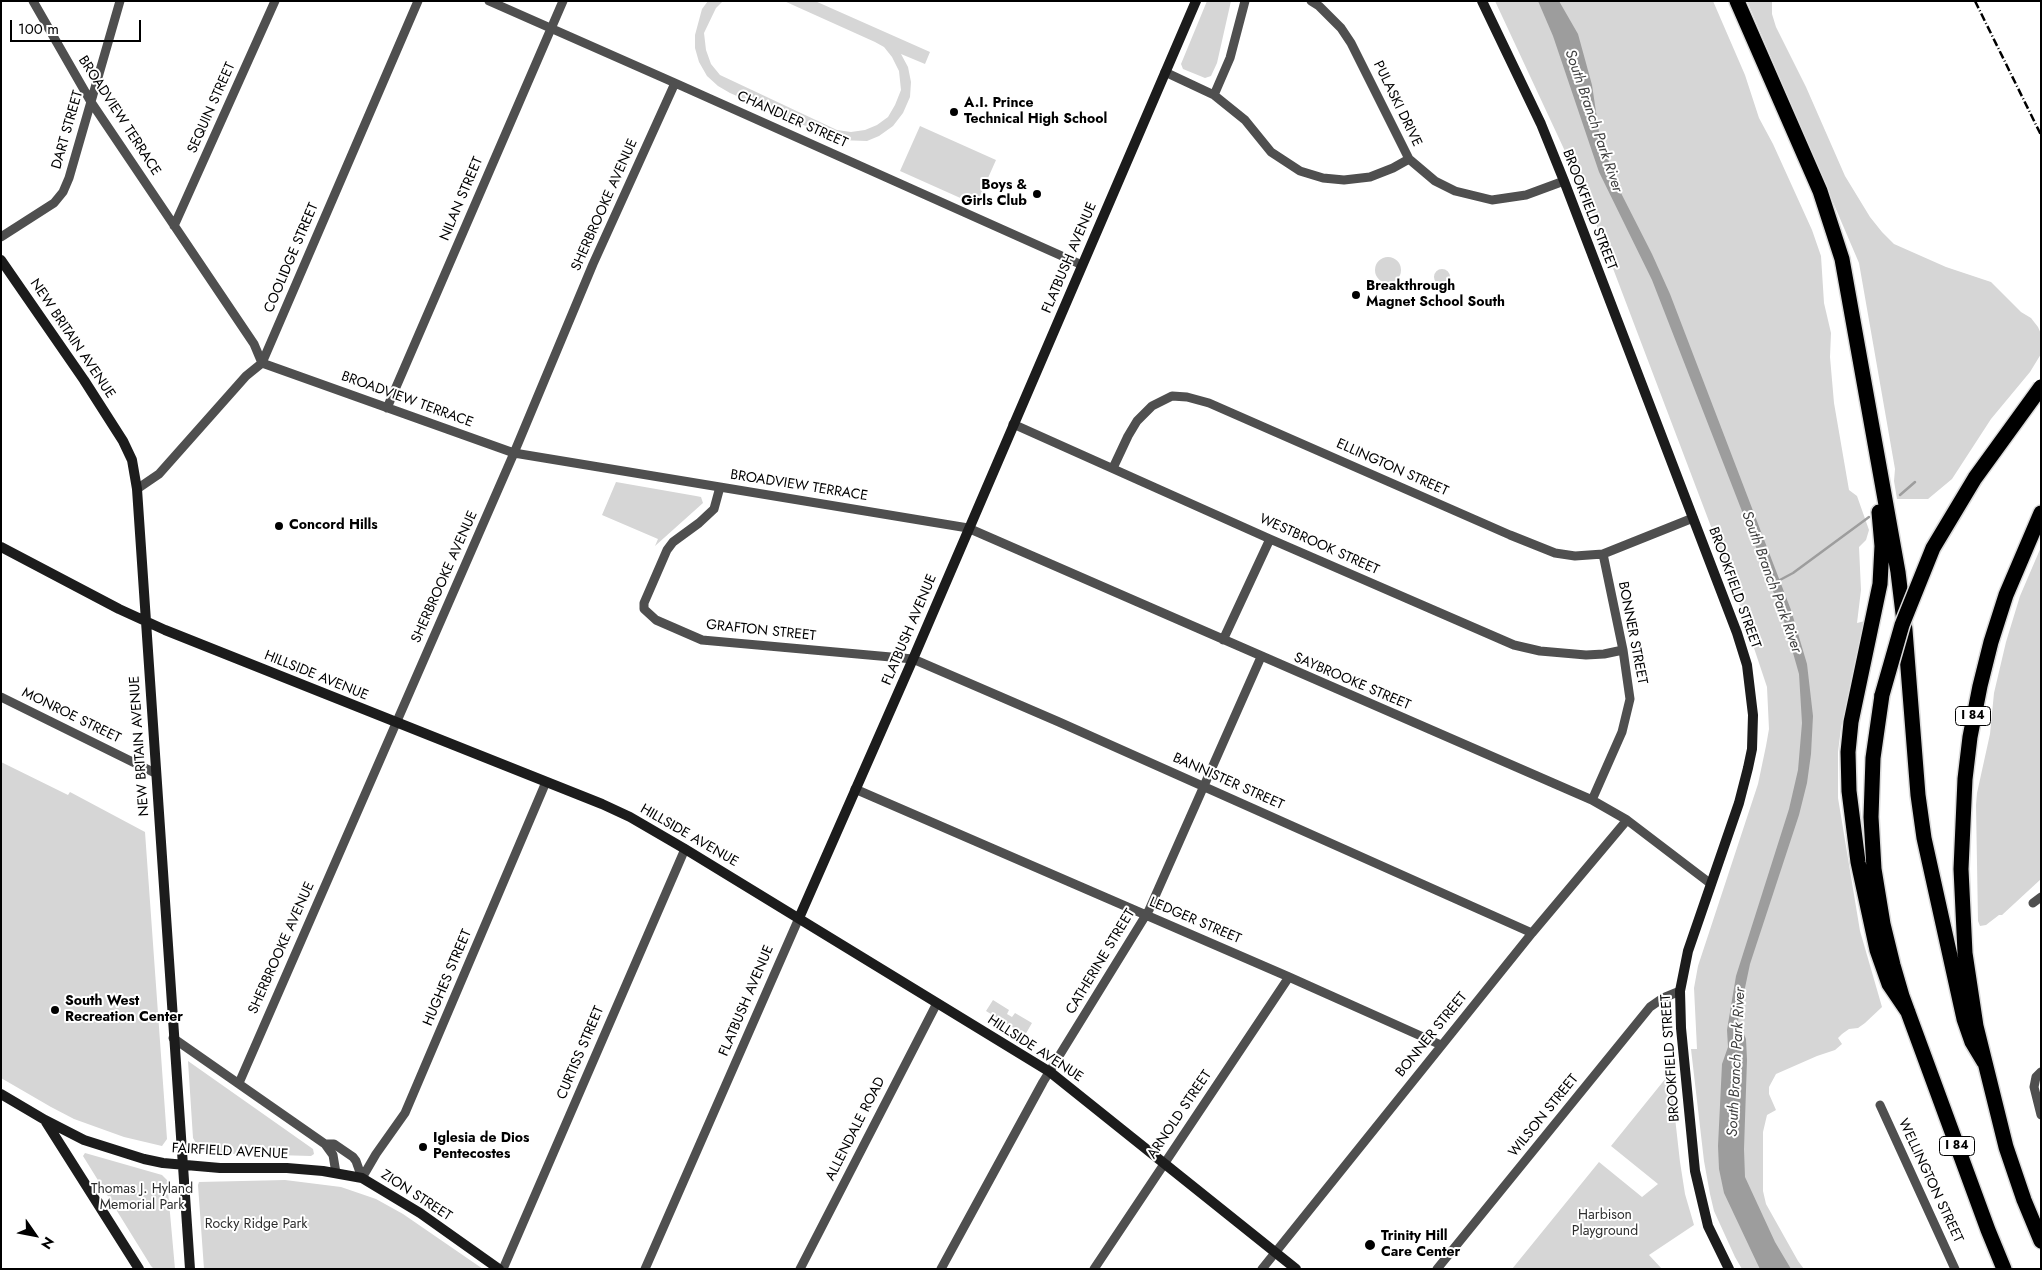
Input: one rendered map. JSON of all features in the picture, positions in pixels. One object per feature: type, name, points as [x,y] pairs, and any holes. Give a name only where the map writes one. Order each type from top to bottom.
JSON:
[{"type":"highway","points":[[1726,1],[1814,201],[1828,240],[1878,509],[1882,546],[1880,584],[1851,722],[1848,752],[1848,791],[1852,825],[1867,908],[1878,955],[1893,981]]},
{"type":"highway","points":[[1737,1],[1820,191],[1842,259],[1894,548],[1903,616],[1919,803],[1930,866],[1946,942],[1963,985],[1968,1032],[1984,1062],[2009,1158],[2041,1241]]},
{"type":"highway","name":"I 84","points":[[2004,1269],[1910,1018],[1893,981],[1880,908],[1872,837],[1872,768],[1882,695],[1902,625],[1920,578],[1937,542],[1979,473],[2041,387]]},
{"type":"highway","name":"I 84","points":[[1963,985],[1962,815],[1972,721],[1985,663],[1999,614],[2020,557],[2041,513]]},
{"type":"street","name":"BROADVIEW TERRACE","points":[[33,1],[91,102],[254,344],[262,363],[514,453],[968,528]]},
{"type":"street","name":"DART STREET","points":[[1,237],[54,203],[62,192],[69,178],[120,1]]},
{"type":"street","name":"SEQUIN STREET","points":[[174,226],[275,1]]},
{"type":"street","name":"COOLIDGE STREET","points":[[137,489],[159,474],[246,376],[262,363],[418,1]]},
{"type":"street","name":"CHANDLER STREET","points":[[489,1],[1082,265]]},
{"type":"street","name":"NILAN STREET","points":[[387,408],[564,1]]},
{"type":"street","name":"FLATBUSH AVENUE","points":[[645,1269],[913,659],[1196,1]]},
{"type":"street","points":[[1214,95],[1230,58],[1245,1]]},
{"type":"street","name":"PULASKI DRIVE","points":[[1311,1],[1342,28],[1351,42],[1409,159],[1435,181],[1455,192],[1492,200],[1526,196],[1564,181]]},
{"type":"street","name":"BROOKFIELD STREET","points":[[1482,1],[1540,124],[1564,181],[1742,649],[1750,681],[1753,715],[1752,749],[1748,768],[1688,951],[1680,991],[1681,1028],[1695,1171],[1708,1226],[1729,1269]]},
{"type":"street","points":[[1165,72],[1214,95],[1245,120],[1271,152],[1300,171],[1323,178],[1344,180],[1370,176],[1393,168],[1409,159]]},
{"type":"street","name":"SHERBROOKE AVENUE","points":[[239,1082],[514,453],[593,264],[675,83]]},
{"type":"street","name":"NEW BRITAIN AVENUE","points":[[1,260],[123,440],[132,460],[137,489],[190,1269]]},
{"type":"street","name":"ELLINGTON STREET","points":[[1113,468],[1128,436],[1138,421],[1152,406],[1172,396],[1187,397],[1209,404],[1555,553],[1574,556],[1603,554],[1693,518]]},
{"type":"street","name":"WESTBROOK STREET","points":[[1013,424],[1514,645],[1540,651],[1586,655],[1623,650]]},
{"type":"street","name":"GRAFTON STREET","points":[[720,487],[714,509],[698,524],[673,542],[667,550],[646,597],[644,609],[649,615],[702,640],[913,659]]},
{"type":"street","name":"SAYBROOKE STREET","points":[[968,528],[1592,800],[1627,820],[1711,884]]},
{"type":"street","points":[[1224,640],[1270,539]]},
{"type":"street","name":"HILLSIDE AVENUE","points":[[1,547],[146,622],[395,723],[602,804],[685,848],[1050,1072],[1296,1269]]},
{"type":"street","name":"BONNER STREET","points":[[1592,800],[1622,732],[1630,699],[1623,650],[1603,554]]},
{"type":"street","name":"CATHERINE STREET","points":[[941,1269],[1050,1072],[1146,915],[1261,657]]},
{"type":"street","name":"BANNISTER STREET","points":[[913,659],[1532,933]]},
{"type":"street","name":"MONROE STREET","points":[[1,697],[155,773]]},
{"type":"street","name":"HUGHES STREET","points":[[362,1178],[373,1158],[405,1113],[546,782]]},
{"type":"street","name":"LEDGER STREET","points":[[856,789],[1290,977],[1441,1046]]},
{"type":"street","name":"BONNER STREET","points":[[1262,1269],[1532,933],[1627,820]]},
{"type":"street","name":"CURTISS STREET","points":[[501,1269],[685,848]]},
{"type":"street","points":[[2033,903],[2041,897]]},
{"type":"street","name":"ARNOLD STREET","points":[[1094,1269],[1290,977]]},
{"type":"street","name":"WILSON STREET","points":[[1437,1269],[1650,1007],[1662,998],[1680,991]]},
{"type":"street","name":"ALLENDALE ROAD","points":[[800,1269],[937,1003]]},
{"type":"street","name":"ZION STREET","points":[[173,1038],[326,1144],[334,1144],[353,1157],[362,1178],[420,1213],[501,1269]]},
{"type":"street","points":[[2038,1074],[2034,1088],[2041,1115]]},
{"type":"street","name":"FAIRFIELD AVENUE","points":[[1,1094],[84,1140],[144,1159],[220,1168],[295,1169],[362,1178]]},
{"type":"street","name":"WELLINGTON STREET","points":[[1880,1105],[1955,1269]]},
{"type":"street","name":"FAIRFIELD AVENUE","points":[[45,1120],[139,1269]]},
{"type":"street","points":[[326,1144],[333,1155],[336,1173]]},
{"type":"green space","points":[[708,1],[723,1],[716,8],[704,33],[706,50],[711,64],[720,75],[837,130],[851,132],[865,130],[877,125],[888,117],[901,90],[899,71],[884,47],[784,1],[815,1],[930,52],[925,64],[901,54],[908,67],[911,82],[910,97],[903,113],[893,126],[879,136],[867,141],[838,140],[730,93],[718,86],[707,76],[699,62],[695,48],[695,35],[702,9]]},
{"type":"green space","points":[[1207,1],[1231,1],[1217,63],[1211,76],[1205,78],[1183,69],[1181,64]]},
{"type":"green space","points":[[1495,1],[1713,1],[1745,75],[1759,118],[1773,144],[1812,230],[1821,256],[1824,303],[1831,333],[1830,357],[1834,403],[1849,490],[1857,496],[1869,530],[1866,540],[1859,547],[1861,590],[1857,623],[1865,621],[1841,728],[1838,752],[1838,798],[1860,931],[1882,1007],[1858,1028],[1849,1029],[1842,1034],[1838,1038],[1842,1044],[1835,1050],[1776,1074],[1769,1087],[1769,1094],[1776,1110],[1767,1115],[1763,1132],[1763,1191],[1766,1204],[1804,1269],[1742,1269],[1735,1257],[1714,1211],[1710,1194],[1704,1161],[1691,1049],[1697,1049],[1694,988],[1698,966],[1758,784],[1766,746],[1769,729],[1767,687],[1732,582],[1584,192]]},
{"type":"green space","points":[[1747,1],[1772,1],[1772,14],[1776,27],[1806,87],[1845,176],[1870,217],[1882,232],[1894,244],[1946,267],[1991,282],[2021,312],[2031,318],[2041,334],[2041,354],[2030,372],[1991,419],[1952,479],[1928,499],[1897,499],[1894,481],[1895,469],[1859,263]]},
{"type":"green space","points":[[920,126],[996,160],[976,205],[900,171]]},
{"type":"green space","points":[[1388,257],[1397,261],[1401,270],[1397,279],[1388,283],[1379,279],[1375,270],[1379,261]]},
{"type":"green space","points":[[1442,269],[1448,271],[1450,277],[1448,283],[1442,285],[1436,283],[1434,277],[1436,271]]},
{"type":"green space","points":[[616,482],[701,497],[703,503],[655,546],[658,539],[602,515]]},
{"type":"green space","points":[[2041,547],[2041,879],[2002,915],[1999,915],[1986,925],[1980,926],[1978,921],[1977,793],[1990,734],[1994,693],[2006,642],[2020,596]]},
{"type":"green space","name":"Thomas J. Hyland Memorial Park","points":[[1,762],[68,795],[70,792],[145,832],[167,1139],[162,1146],[124,1137],[74,1119],[1,1078]]},
{"type":"green space","points":[[993,1000],[1009,1010],[1007,1014],[1012,1017],[1015,1013],[1032,1023],[1025,1035],[986,1011]]},
{"type":"green space","points":[[188,1061],[313,1149],[314,1154],[311,1156],[207,1153],[200,1150],[193,1138]]},
{"type":"green space","name":"Harbison Playground","points":[[1670,1073],[1685,1194],[1694,1225],[1649,1255],[1662,1269],[1512,1269],[1599,1162],[1642,1197],[1658,1184],[1611,1146]]},
{"type":"green space","name":"Thomas J. Hyland Memorial Park","points":[[85,1153],[162,1175],[167,1180],[175,1269],[154,1269],[151,1266],[83,1156]]},
{"type":"green space","name":"Rocky Ridge Park","points":[[285,1180],[341,1187],[376,1199],[403,1214],[483,1269],[204,1269],[199,1182]]},
{"type":"water","name":"South Branch Park River","points":[[1538,1],[1559,1],[1578,34],[1592,85],[1599,132],[1610,165],[1622,195],[1670,294],[1791,610],[1807,664],[1813,716],[1807,783],[1799,815],[1750,964],[1738,1021],[1746,1039],[1747,1060],[1745,1177],[1775,1242],[1791,1269],[1760,1269],[1724,1193],[1719,1169],[1718,1146],[1722,1064],[1728,1047],[1727,1030],[1736,976],[1789,809],[1798,770],[1802,723],[1799,674],[1782,614],[1652,280],[1599,172],[1553,36]]},
{"type":"waterway","points":[[1900,495],[1915,482]]},
{"type":"waterway","name":"South Branch Park River","points":[[1778,581],[1793,573],[1869,517]]},
{"type":"railway","points":[[1975,1],[2041,135]]},
{"type":"place","name":"A.I. Prince Technical High School","points":[[954,112]]},
{"type":"place","name":"Boys & Girls Club","points":[[1037,194]]},
{"type":"place","name":"Breakthrough Magnet School South","points":[[1356,295]]},
{"type":"place","name":"Concord Hills","points":[[279,526]]},
{"type":"place","name":"South West Recreation Center","points":[[55,1010]]},
{"type":"place","name":"Iglesia de Dios Pentecostes","points":[[423,1147]]},
{"type":"place","name":"Trinity Hill Care Center","points":[[1370,1245]]}]
